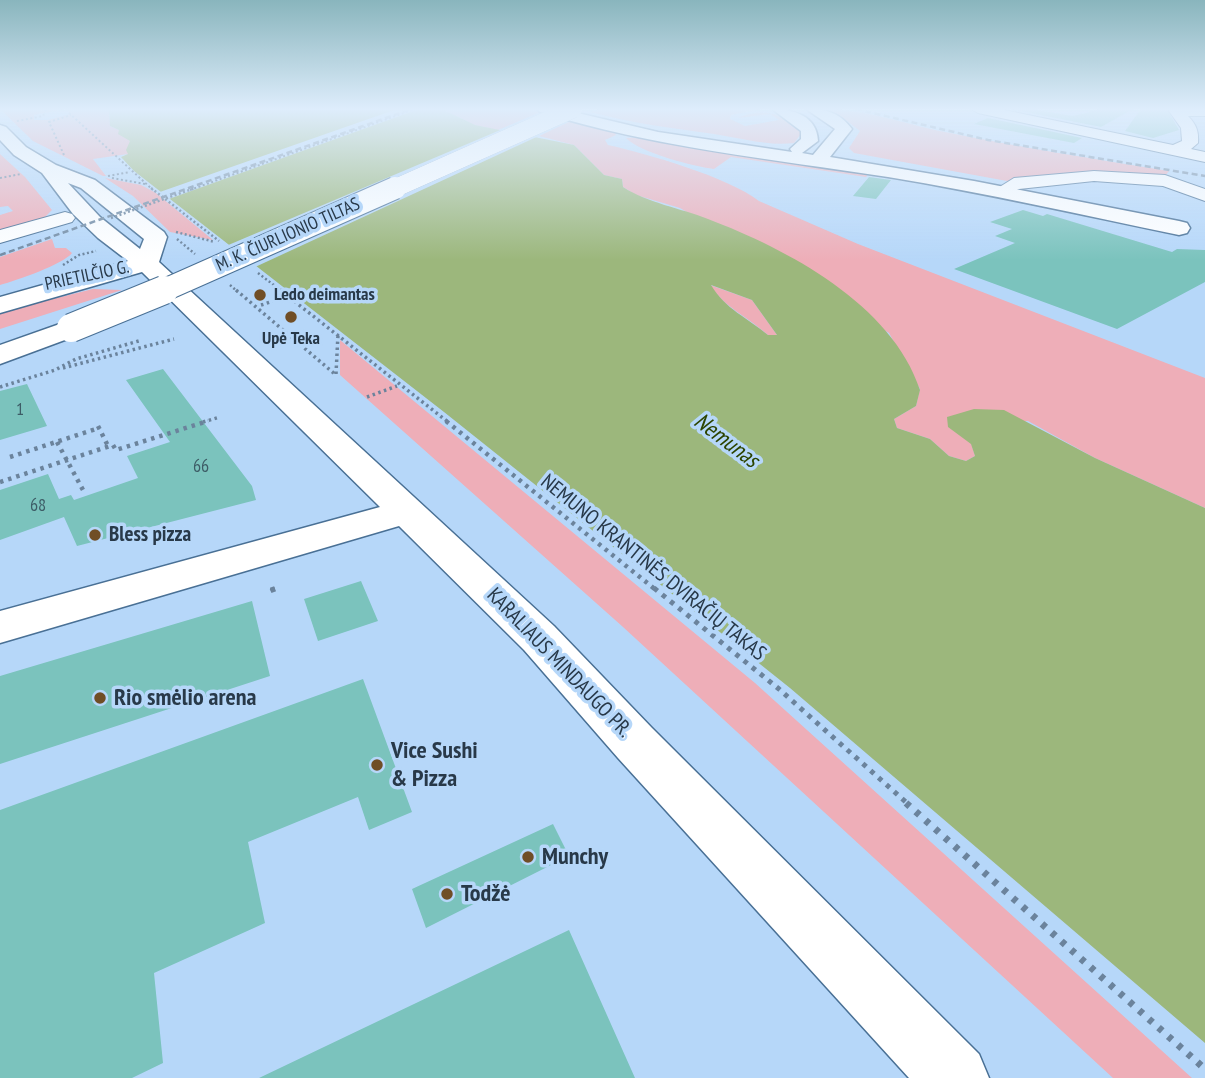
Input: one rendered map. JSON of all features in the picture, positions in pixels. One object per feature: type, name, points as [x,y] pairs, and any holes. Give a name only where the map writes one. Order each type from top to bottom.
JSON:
[{"type":"main road","points":[[35,159],[88,184],[156,237],[147,263]]},
{"type":"main road","name":"M. K. ČIURLIONIO TILTAS","points":[[0,355],[171,287],[459,159]]},
{"type":"main road","points":[[828,159],[1179,228],[1007,188],[829,159]]},
{"type":"main road","points":[[57,171],[65,218],[95,251],[90,262],[63,280]]},
{"type":"main road","name":"KARALIAUS MINDAUGO PR.","points":[[57,171],[118,246],[147,263],[539,638],[635,743],[955,1078]]},
{"type":"main road","name":"PRIETILČIO G.","points":[[0,296],[147,263]]},
{"type":"main road","name":"PRIETILČIO G.","points":[[0,305],[147,263]]},
{"type":"main road","points":[[0,627],[407,512]]},
{"type":"street","points":[[1165,181],[1200,159]]},
{"type":"street","points":[[1007,188],[1014,184],[1084,176],[1165,181],[1205,195]]},
{"type":"street","points":[[0,237],[65,218]]},
{"type":"path","points":[[55,159],[57,171]]},
{"type":"path","points":[[118,159],[223,244],[176,232],[171,234],[195,254]]},
{"type":"path","points":[[111,218],[275,159]]},
{"type":"path","points":[[104,177],[131,172]]},
{"type":"path","name":"NEMUNO KRANTINĖS DVIRAČIŲ TAKAS","points":[[255,270],[779,689],[1205,1069]]},
{"type":"path","points":[[222,278],[336,375],[338,334]]},
{"type":"path","points":[[261,305],[287,297]]},
{"type":"path","points":[[55,370],[76,359],[142,340]]},
{"type":"path","points":[[0,387],[174,340]]},
{"type":"path","points":[[367,397],[397,386]]},
{"type":"path","points":[[0,482],[113,444],[116,450],[220,417]]},
{"type":"path","points":[[10,457],[98,427],[108,446]]},
{"type":"path","points":[[57,442],[83,490]]},
{"type":"path","points":[[272,587],[275,595]]},
{"type":"shaded area","points":[[0,159],[6,159],[25,177],[52,210],[44,218],[8,232],[0,229],[0,215],[13,211],[8,206],[0,207]]},
{"type":"shaded area","points":[[70,159],[93,159],[106,176]]},
{"type":"shaded area","points":[[588,159],[665,160],[728,183],[759,201],[858,244],[1205,378],[1205,508],[1095,458],[1028,421],[949,427],[971,443],[975,456],[966,461],[949,456],[930,439],[897,428],[894,419],[916,406],[920,389],[889,333],[680,208],[636,195],[623,187],[622,179],[604,175]]},
{"type":"shaded area","points":[[672,159],[728,159],[714,169]]},
{"type":"shaded area","points":[[747,159],[787,159],[870,172],[866,177]]},
{"type":"shaded area","points":[[888,159],[1096,159],[1169,171],[1165,176],[1007,181]]},
{"type":"shaded area","points":[[105,178],[141,185],[156,193],[213,240],[170,232],[133,196]]},
{"type":"shaded area","points":[[52,239],[55,248],[66,248],[72,253],[50,267],[0,285],[0,257]]},
{"type":"shaded area","points":[[710,285],[752,300],[777,335],[768,335],[730,306]]},
{"type":"shaded area","points":[[93,289],[122,290],[0,329],[0,312]]},
{"type":"shaded area","points":[[340,340],[755,683],[1192,1078],[1113,1078],[623,627],[340,375]]},
{"type":"water","name":"Nemunas","points":[[123,159],[588,159],[604,175],[622,179],[623,187],[633,193],[708,219],[771,246],[833,284],[861,306],[886,331],[906,359],[920,390],[916,406],[894,419],[897,428],[930,439],[949,456],[966,461],[975,456],[971,444],[948,427],[947,417],[974,409],[1004,410],[1095,458],[1205,508],[1205,1043],[790,688],[444,412],[134,171]],"holes":[[[711,285],[752,300],[777,335],[768,335],[737,313]]]},
{"type":"pier","points":[[253,159],[279,159],[166,200],[157,193]]},
{"type":"pier","points":[[431,159],[488,159],[253,268],[226,246]]},
{"type":"building","points":[[869,177],[891,180],[876,199],[853,196]]},
{"type":"building","points":[[1023,210],[1043,216],[1047,214],[1172,252],[1177,249],[1205,250],[1205,282],[1117,329],[954,269],[1015,243],[995,236],[1012,229],[990,222]]},
{"type":"building","points":[[163,369],[252,486],[256,500],[77,546],[64,517],[0,540],[0,490],[48,474],[59,499],[71,495],[74,500],[138,478],[127,456],[170,442],[126,380]]},
{"type":"building","points":[[27,384],[47,426],[0,440],[0,391]]},
{"type":"building","points":[[361,581],[378,621],[318,641],[304,599]]},
{"type":"building","name":"Rio smėlio arena","points":[[252,601],[270,676],[0,764],[0,676]]},
{"type":"building","points":[[363,679],[412,812],[369,830],[358,797],[248,842],[265,923],[154,973],[163,1063],[132,1078],[0,1078],[0,810]]},
{"type":"building","points":[[553,824],[569,856],[426,928],[412,889]]},
{"type":"building","points":[[569,930],[635,1078],[259,1078]]},
{"type":"railway","points":[[0,255],[269,159]]},
{"type":"railway","points":[[1104,159],[1205,176]]},
{"type":"place","name":"Ledo deimantas","points":[[260,295]]},
{"type":"place","name":"Upė Teka","points":[[291,317]]},
{"type":"place","name":"Bless pizza","points":[[95,535]]},
{"type":"place","name":"Rio smėlio arena","points":[[100,698]]},
{"type":"place","name":"Vice Sushi & Pizza","points":[[377,765]]},
{"type":"place","name":"Munchy","points":[[528,857]]},
{"type":"place","name":"Todžė","points":[[447,894]]}]
